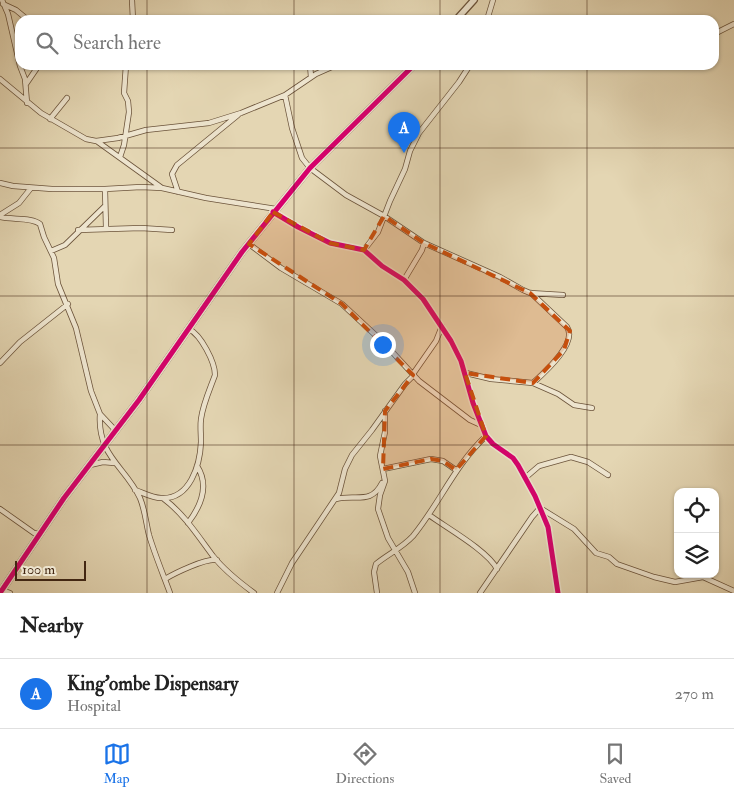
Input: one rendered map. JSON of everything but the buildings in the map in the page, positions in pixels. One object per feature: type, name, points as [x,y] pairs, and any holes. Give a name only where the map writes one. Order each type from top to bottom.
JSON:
[{"type":"street","points":[[132,0],[133,15]]},
{"type":"street","points":[[460,15],[474,0]]},
{"type":"street","points":[[489,15],[494,0]]},
{"type":"street","points":[[2,2],[22,15]]},
{"type":"street","points":[[2,2],[15,42]]},
{"type":"street","points":[[719,32],[734,24]]},
{"type":"street","points":[[22,70],[28,103]]},
{"type":"street","points":[[26,84],[36,70]]},
{"type":"street","points":[[120,157],[126,136],[129,106],[124,93],[126,70]]},
{"type":"street","points":[[310,70],[311,77]]},
{"type":"street","points":[[0,79],[50,119],[86,139],[96,141],[126,136],[146,130],[209,122],[241,113],[286,95],[322,70]]},
{"type":"street","points":[[10,593],[1,591],[39,534],[116,431],[235,261],[310,168],[409,70]]},
{"type":"street","points":[[364,250],[376,236],[415,140],[467,70]]},
{"type":"street","points":[[286,95],[298,150],[310,168],[346,195],[384,216],[424,243],[500,277],[530,293],[567,326],[570,337],[564,350],[533,384]]},
{"type":"street","points":[[50,119],[66,98]]},
{"type":"street","points":[[178,192],[172,174],[176,165],[241,113]]},
{"type":"street","points":[[96,141],[162,188]]},
{"type":"street","points":[[0,183],[31,188],[162,188],[274,211],[298,227],[330,242],[364,250],[382,266],[404,280],[423,299],[452,341],[466,373],[486,436],[493,444],[513,458],[525,478],[548,527],[558,593]]},
{"type":"street","points":[[0,216],[19,203],[31,188]]},
{"type":"street","points":[[105,189],[106,228]]},
{"type":"street","points":[[51,251],[65,245],[78,230],[95,217],[105,206]]},
{"type":"street","points":[[0,216],[23,220],[31,219],[39,222],[51,251],[58,284],[68,304],[80,340],[87,379],[100,414],[100,428],[104,446],[114,463],[135,490],[144,510],[149,533],[170,593]]},
{"type":"street","points":[[78,230],[106,228],[172,230]]},
{"type":"street","points":[[404,280],[422,250],[424,243]]},
{"type":"street","points":[[249,244],[282,268],[342,304],[434,394],[470,420],[481,425]]},
{"type":"street","points":[[530,293],[563,295]]},
{"type":"street","points":[[0,363],[20,342],[68,304]]},
{"type":"street","points":[[277,593],[292,563],[336,499],[345,469],[352,454],[413,375],[436,341],[442,326]]},
{"type":"street","points":[[135,490],[164,499],[175,496],[186,488],[192,479],[201,443],[201,418],[215,375],[215,369],[207,351],[194,331],[189,329]]},
{"type":"street","points":[[466,373],[491,379],[533,384],[558,394],[574,405],[592,408]]},
{"type":"street","points":[[385,411],[380,456],[385,478],[378,509],[388,538],[408,572],[415,593]]},
{"type":"street","points":[[100,414],[116,431]]},
{"type":"street","points":[[376,593],[375,566],[380,560],[396,551],[413,536],[468,453],[486,436]]},
{"type":"street","points":[[525,478],[539,466],[568,458],[588,462],[608,475]]},
{"type":"street","points":[[383,470],[431,459],[443,461],[456,470]]},
{"type":"street","points":[[88,466],[103,462],[114,463]]},
{"type":"street","points":[[188,523],[199,507],[204,492],[200,472],[196,466]]},
{"type":"street","points":[[336,499],[349,496],[370,497],[376,493],[385,478]]},
{"type":"street","points":[[164,499],[188,523],[232,576],[254,593]]},
{"type":"street","points":[[480,593],[540,508]]},
{"type":"street","points":[[540,508],[574,529],[596,552],[617,564],[654,577],[676,582],[703,577],[734,591]]},
{"type":"street","points":[[0,509],[34,533],[39,534]]},
{"type":"street","points":[[428,515],[482,551],[494,563],[497,569]]},
{"type":"street","points":[[165,579],[190,566],[209,560],[217,560]]},
{"type":"highlighted area","points":[[273,212],[330,243],[364,250],[384,216],[424,243],[530,293],[570,331],[564,350],[533,383],[465,373],[486,436],[456,470],[443,461],[431,459],[383,469],[385,411],[413,375],[342,304],[249,244]]},
{"type":"cycle path","points":[[0,593],[64,498],[139,400],[242,252],[310,168],[409,70]]},
{"type":"cycle path","points":[[273,212],[330,243],[364,250],[382,266],[404,280],[423,299],[451,341],[461,361],[473,403],[486,436],[493,444],[513,458],[535,496],[548,527],[558,593]]},
{"type":"place","name":"King'ombe Dispensary","points":[[404,153]]}]
